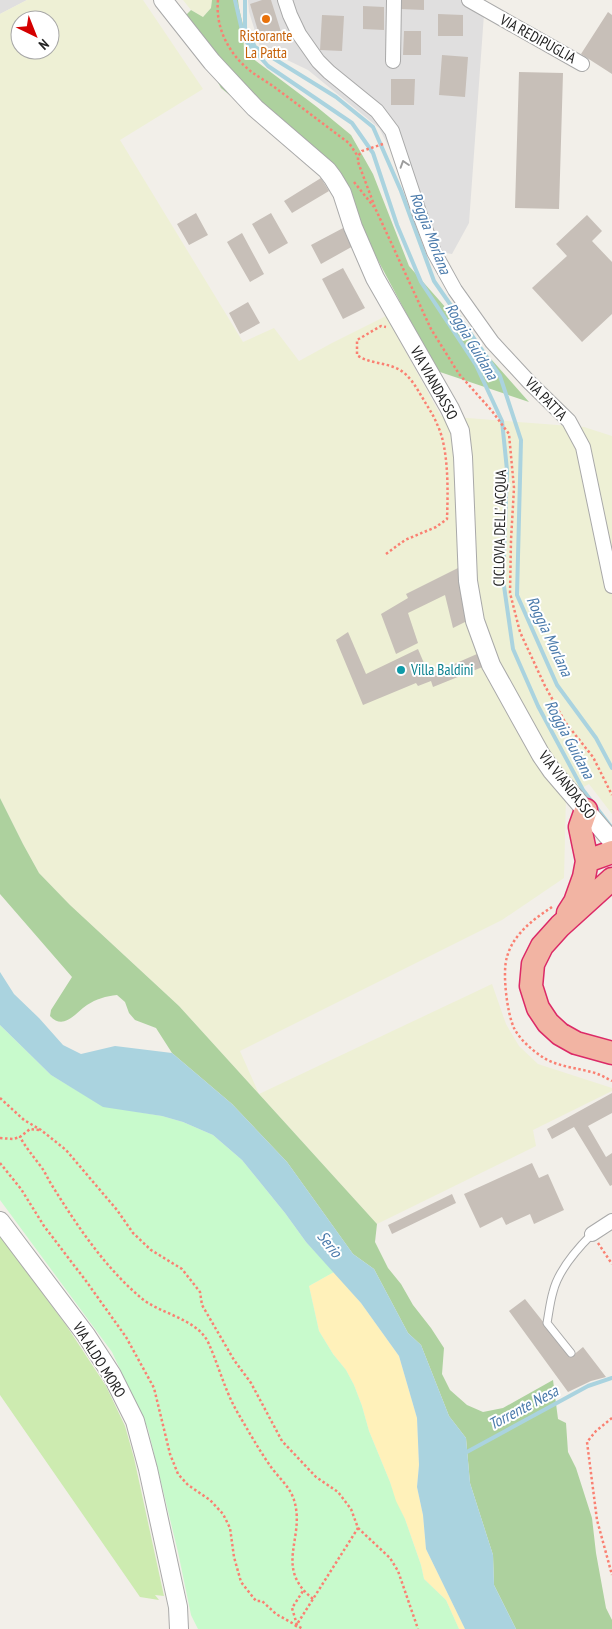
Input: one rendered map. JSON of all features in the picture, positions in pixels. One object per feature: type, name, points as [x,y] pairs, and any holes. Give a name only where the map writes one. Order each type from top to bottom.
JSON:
[{"type":"highway","points":[[560,926],[575,902],[584,877],[587,861],[580,827],[586,810]]},
{"type":"highway","points":[[587,861],[612,852]]},
{"type":"highway","points":[[611,878],[560,926],[542,946],[533,964],[532,986],[538,1008],[548,1023],[560,1034],[576,1043],[612,1053]]},
{"type":"highway","points":[[589,1046],[612,1041]]},
{"type":"street","name":"VIA VIANDASSO","points":[[163,0],[212,62],[255,108],[334,178],[342,193],[353,227],[375,278],[450,409],[460,431],[463,457],[468,581],[475,621],[492,664],[541,755],[552,771],[612,841]]},
{"type":"street","name":"VIA PATTA","points":[[285,0],[299,34],[318,61],[328,72],[377,111],[389,125],[396,140],[434,252],[455,290],[492,342],[569,421],[583,446],[612,586]]},
{"type":"street","points":[[393,61],[394,0]]},
{"type":"street","name":"VIA REDIPUGLIA","points":[[469,0],[582,64]]},
{"type":"street","name":"VIA ALDO MORO","points":[[0,1221],[86,1335],[112,1375],[134,1421],[148,1469],[178,1606],[179,1629]]},
{"type":"street","points":[[592,1234],[612,1221]]},
{"type":"street","name":"VIA ALDO MORO","points":[[178,1606],[189,1629]]},
{"type":"lane","points":[[571,1353],[547,1323],[549,1310],[553,1290],[563,1271],[576,1250],[592,1234]]},
{"type":"path","name":"CICLOVIA DELL' ACQUA","points":[[218,0],[217,6],[224,39],[240,62],[349,142],[358,156],[358,162],[376,210],[431,329],[458,374],[492,411],[509,434],[514,488],[510,593],[520,632],[545,686],[565,722],[593,756],[612,796]]},
{"type":"path","points":[[358,156],[362,151],[396,140]]},
{"type":"path","points":[[386,554],[405,540],[436,527],[447,519],[446,458],[438,425],[413,382],[401,370],[381,363],[364,361],[357,355],[356,340],[381,326],[403,328]]},
{"type":"path","points":[[0,1098],[24,1120],[41,1130],[66,1150],[117,1210],[133,1233],[150,1250],[182,1269],[200,1292],[202,1305],[234,1360],[251,1383],[282,1441],[316,1477],[338,1492],[351,1509],[358,1528],[394,1564],[407,1594],[418,1629]]},
{"type":"path","points":[[0,1138],[13,1139],[20,1137],[30,1129],[41,1130]]},
{"type":"path","points":[[20,1137],[82,1232],[111,1268],[141,1299],[199,1330],[207,1340],[226,1391],[238,1414],[270,1466],[287,1485],[294,1500],[296,1525],[292,1558],[293,1568],[303,1591],[313,1599]]},
{"type":"path","points":[[0,1163],[126,1337],[154,1388],[170,1454],[178,1474],[188,1485],[210,1500],[223,1514],[230,1528],[234,1557],[241,1582],[256,1601],[262,1600],[276,1614],[304,1629]]},
{"type":"path","points":[[592,1234],[612,1264]]},
{"type":"path","points":[[612,1418],[596,1431],[587,1442],[597,1520],[612,1575]]},
{"type":"path","points":[[294,1629],[358,1528]]},
{"type":"path","points":[[297,1625],[292,1608],[303,1591]]},
{"type":"shaded area","points":[[0,0],[27,0],[0,14]]},
{"type":"shaded area","points":[[248,0],[485,0],[469,223],[452,254],[428,250],[392,153],[379,128],[308,70],[260,47],[249,12]]},
{"type":"green space","points":[[27,0],[143,0],[203,89],[120,140],[243,342],[274,328],[299,361],[386,316],[441,416],[584,427],[612,436],[612,814],[589,784],[566,796],[564,878],[502,920],[240,1051],[259,1094],[492,984],[506,1024],[519,1046],[538,1064],[612,1088],[612,1091],[533,1130],[536,1146],[377,1224],[179,1006],[70,905],[39,873],[0,798],[0,14]]},
{"type":"green space","points":[[183,0],[212,0],[211,8],[203,17],[191,10]]},
{"type":"green space","points":[[212,0],[238,0],[243,25],[244,52],[351,135],[373,174],[409,266],[529,402],[437,371],[365,236],[317,167],[221,88],[183,18],[191,10],[203,17],[211,8]]},
{"type":"green space","points":[[0,798],[39,873],[70,905],[179,1006],[377,1224],[375,1242],[388,1268],[444,1348],[442,1374],[450,1390],[467,1405],[483,1412],[503,1408],[553,1380],[558,1419],[566,1423],[568,1452],[576,1468],[592,1518],[596,1553],[606,1608],[612,1620],[612,1629],[516,1629],[494,1585],[493,1555],[470,1483],[466,1438],[449,1416],[421,1345],[408,1333],[374,1269],[353,1254],[287,1162],[232,1104],[172,1053],[156,1028],[135,1020],[129,1013],[125,1002],[117,995],[94,1001],[65,1021],[60,1022],[50,1016],[51,1010],[72,977],[0,894]]},
{"type":"green space","points":[[0,1025],[51,1075],[103,1106],[162,1116],[183,1122],[213,1135],[242,1160],[306,1242],[334,1272],[309,1286],[319,1331],[354,1385],[369,1431],[396,1501],[405,1519],[424,1579],[446,1600],[459,1629],[198,1629],[191,1615],[178,1552],[148,1429],[112,1352],[0,1200]]},
{"type":"green space","points":[[0,1236],[66,1325],[106,1386],[125,1426],[134,1458],[164,1596],[155,1595],[159,1600],[140,1597],[0,1395]]},
{"type":"sand","points":[[334,1272],[361,1303],[399,1356],[417,1418],[419,1465],[417,1487],[423,1515],[426,1549],[465,1629],[459,1629],[446,1600],[424,1579],[405,1519],[395,1501],[390,1482],[369,1431],[354,1385],[319,1331],[309,1286]]},
{"type":"water","name":"Serio","points":[[0,972],[14,994],[63,1045],[81,1054],[115,1046],[172,1053],[232,1104],[287,1162],[353,1254],[374,1269],[408,1333],[421,1345],[449,1416],[466,1438],[470,1483],[493,1555],[494,1585],[516,1629],[465,1629],[426,1549],[423,1515],[417,1487],[419,1465],[417,1418],[399,1356],[361,1303],[306,1242],[242,1160],[213,1135],[183,1122],[162,1116],[103,1107],[51,1075],[0,1025]]},
{"type":"building","name":"Ristorante La Patta","points":[[262,0],[271,0],[282,35],[261,41],[250,4]]},
{"type":"building","points":[[401,0],[424,0],[424,10],[400,9]]},
{"type":"building","points":[[363,6],[384,7],[384,30],[363,29]]},
{"type":"building","points":[[608,12],[612,15],[612,74],[581,54]]},
{"type":"building","points":[[438,14],[463,15],[463,36],[438,36]]},
{"type":"building","points":[[322,15],[344,16],[342,51],[320,50]]},
{"type":"building","points":[[404,31],[421,31],[421,55],[403,55]]},
{"type":"building","points":[[442,55],[468,57],[465,97],[439,95]]},
{"type":"building","points":[[519,72],[563,73],[559,209],[515,208]]},
{"type":"building","points":[[391,79],[415,79],[414,105],[391,105]]},
{"type":"building","points":[[321,178],[329,191],[292,213],[284,201]]},
{"type":"building","points":[[196,213],[208,235],[189,245],[177,224]]},
{"type":"building","points":[[271,213],[288,243],[269,254],[252,224]]},
{"type":"building","points":[[587,215],[602,231],[592,241],[612,262],[612,314],[582,342],[532,288],[567,256],[556,244]]},
{"type":"building","points":[[345,227],[355,245],[321,264],[311,245]]},
{"type":"building","points":[[242,233],[264,274],[250,282],[227,242]]},
{"type":"building","points":[[343,268],[365,308],[343,319],[322,279]]},
{"type":"building","points":[[248,302],[260,323],[240,334],[229,313]]},
{"type":"building","name":"Villa Baldini","points":[[458,568],[467,621],[453,628],[445,595],[408,613],[418,643],[396,654],[381,614],[408,598],[406,594]]},
{"type":"building","name":"Villa Baldini","points":[[348,632],[366,674],[418,649],[429,675],[477,654],[485,666],[433,687],[431,681],[418,686],[416,683],[363,705],[336,640]]},
{"type":"building","points":[[612,1093],[612,1113],[588,1126],[606,1157],[612,1153],[612,1185],[610,1186],[574,1127],[552,1139],[547,1129]]},
{"type":"building","points":[[532,1163],[539,1178],[548,1174],[564,1210],[534,1224],[530,1214],[506,1225],[502,1217],[480,1228],[464,1194]]},
{"type":"building","points":[[452,1194],[456,1203],[392,1234],[388,1225]]},
{"type":"building","points":[[525,1299],[571,1357],[583,1347],[606,1377],[591,1381],[568,1392],[509,1311]]},
{"type":"waterway","name":"Roggia Guidana","points":[[235,0],[244,39],[268,66],[352,123],[373,153],[397,225],[421,282],[476,365],[502,421],[507,470],[503,579],[513,649],[538,706],[583,790],[612,828]]},
{"type":"waterway","name":"Roggia Morlana","points":[[245,0],[245,28],[255,47],[336,97],[373,127],[401,191],[434,281],[500,376],[521,440],[517,595],[557,685],[596,738],[612,768]]},
{"type":"waterway","name":"Torrente Nesa","points":[[465,1453],[588,1386],[612,1378]]},
{"type":"place","name":"Ristorante La Patta","points":[[266,19]]},
{"type":"place","name":"Villa Baldini","points":[[401,670]]}]
